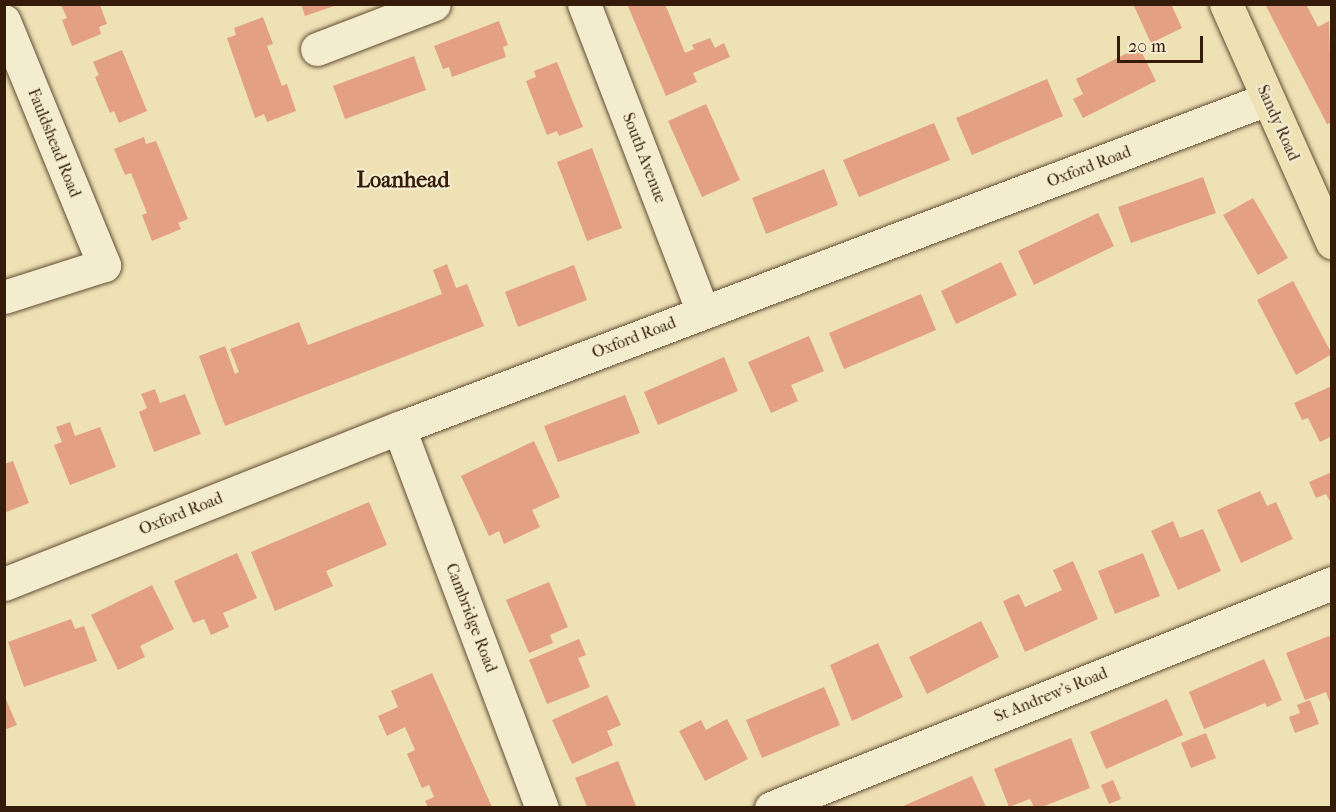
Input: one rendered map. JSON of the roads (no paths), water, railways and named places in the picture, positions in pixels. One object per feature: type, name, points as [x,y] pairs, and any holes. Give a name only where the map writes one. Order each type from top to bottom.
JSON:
[{"type":"main road","name":"Sandy Road","points":[[1226,4],[1332,242]]},
{"type":"street","points":[[317,48],[434,4]]},
{"type":"street","name":"South Avenue","points":[[584,4],[703,312]]},
{"type":"street","name":"Fauldshead Road","points":[[4,21],[104,266],[4,297]]},
{"type":"street","name":"Oxford Road","points":[[4,584],[399,428],[1267,99]]},
{"type":"street","name":"Cambridge Road","points":[[399,428],[542,807]]},
{"type":"street","name":"St Andrew's Road","points":[[771,807],[1332,583]]},
{"type":"district","name":"Loanhead","points":[[403,181]]}]
